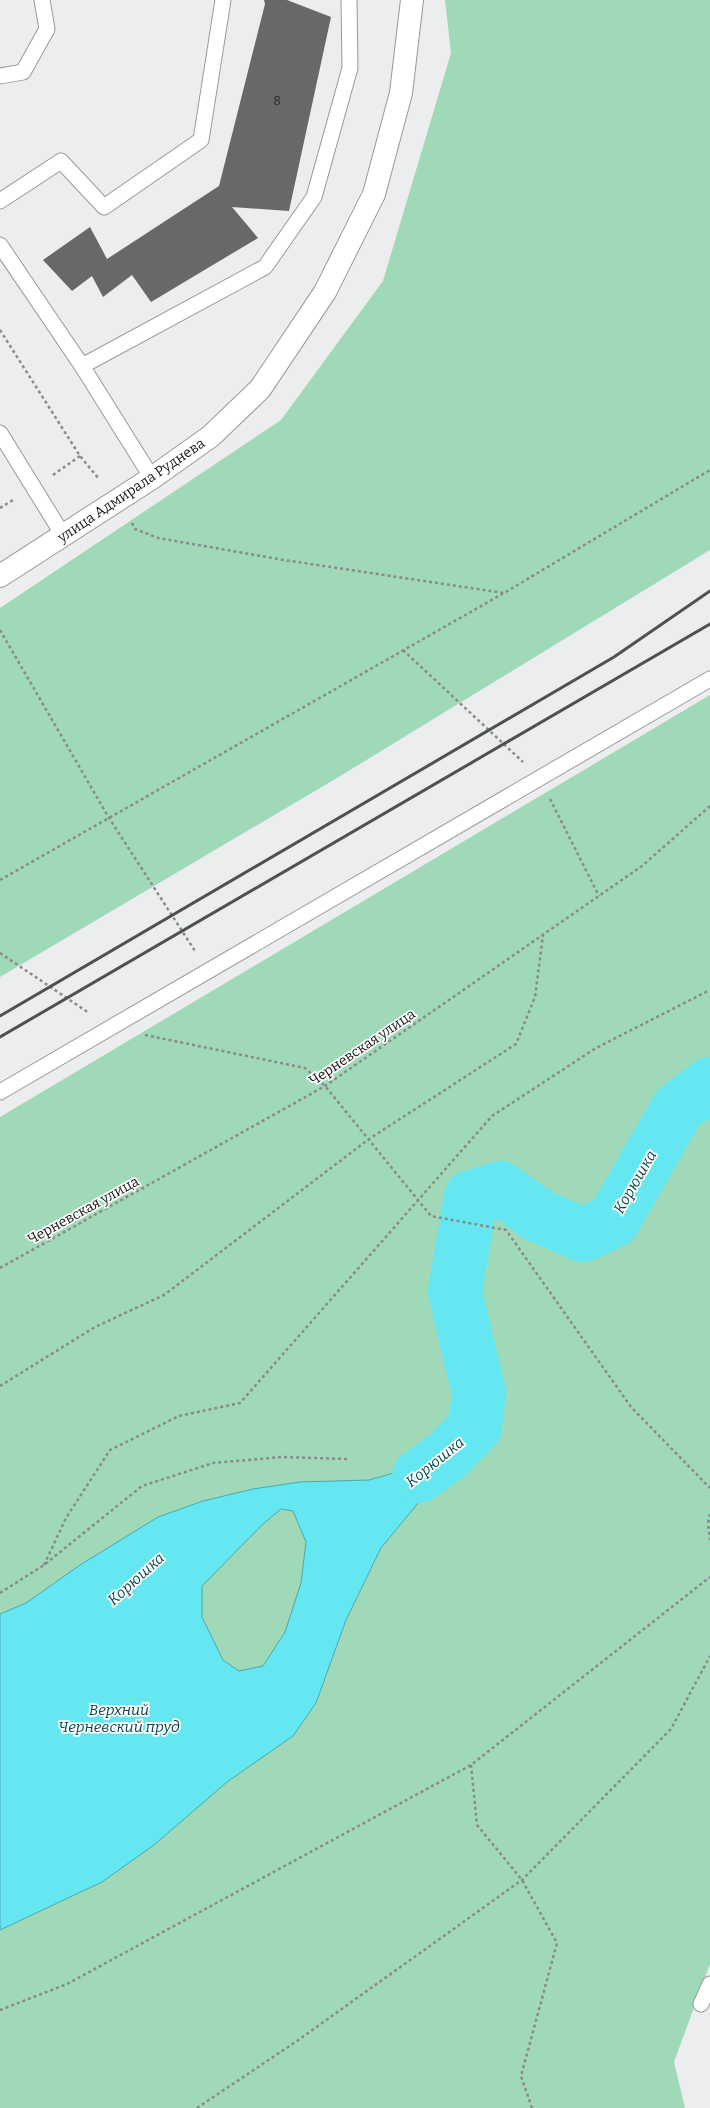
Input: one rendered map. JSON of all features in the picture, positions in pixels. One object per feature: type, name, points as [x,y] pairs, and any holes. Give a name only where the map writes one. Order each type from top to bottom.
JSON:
[{"type":"street","name":"улица Адмирала Руднева","points":[[0,576],[152,478],[211,436],[260,389],[325,292],[374,194],[401,93],[412,0]]},
{"type":"lane","points":[[0,76],[23,72],[47,29],[42,0]]},
{"type":"lane","points":[[0,201],[61,161],[104,207],[201,140],[223,0]]},
{"type":"lane","points":[[82,366],[265,267],[314,197],[350,68],[349,0]]},
{"type":"lane","points":[[0,245],[82,366],[152,478]]},
{"type":"lane","points":[[0,433],[63,535]]},
{"type":"lane","points":[[0,1092],[710,679]]},
{"type":"lane","points":[[701,2004],[710,1984]]},
{"type":"path","points":[[0,330],[80,456],[117,501],[135,529],[158,538],[284,560],[504,593]]},
{"type":"path","points":[[0,880],[504,593],[710,470]]},
{"type":"path","points":[[0,630],[109,818],[208,971]]},
{"type":"path","name":"Черневская улица","points":[[0,1268],[325,1086],[642,866],[710,806]]},
{"type":"path","points":[[0,1386],[95,1328],[164,1295],[369,1139],[516,1044],[535,997],[543,935]]},
{"type":"path","points":[[44,1565],[66,1518],[110,1450],[179,1416],[240,1403],[419,1201],[492,1116],[596,1048],[710,990]]},
{"type":"path","points":[[325,1086],[430,1216],[506,1230],[631,1407],[710,1488]]},
{"type":"path","points":[[0,1593],[44,1565],[142,1486],[213,1463],[282,1457],[347,1459]]},
{"type":"path","points":[[710,1514],[708,1524],[710,1540]]},
{"type":"path","points":[[0,2010],[67,1984],[471,1765],[710,1577]]},
{"type":"path","points":[[197,2108],[297,2041],[522,1880],[671,1729],[710,1656]]},
{"type":"path","points":[[471,1765],[477,1825],[522,1880],[557,1943],[521,2076],[532,2108]]},
{"type":"green space","points":[[445,0],[710,0],[710,550],[337,778],[0,977],[0,608],[281,420],[383,281],[451,53]]},
{"type":"green space","points":[[710,695],[710,1964],[674,2062],[685,2108],[0,2108],[0,1117]]},
{"type":"water","name":"Верхний Черневский пруд","points":[[475,1427],[479,1436],[428,1491],[381,1548],[346,1620],[316,1703],[293,1736],[227,1782],[154,1845],[102,1882],[0,1930],[0,1614],[26,1603],[80,1565],[158,1517],[203,1501],[253,1489],[300,1482],[369,1480],[421,1465],[466,1429]],"holes":[[[281,1509],[293,1511],[306,1542],[301,1583],[285,1632],[263,1666],[239,1671],[223,1660],[202,1617],[202,1586],[262,1525]]]},
{"type":"building","points":[[264,0],[287,0],[331,17],[289,211],[232,207],[258,238],[151,302],[132,275],[103,297],[92,276],[72,291],[43,260],[90,227],[107,259],[219,186],[265,4]]},
{"type":"waterway","name":"Корюшка","points":[[419,1476],[448,1455],[475,1427],[479,1393],[455,1291],[471,1197],[500,1188],[539,1216],[583,1235],[613,1221],[678,1108],[710,1084]]},
{"type":"railway","points":[[0,1016],[614,657],[710,591]]},
{"type":"railway","points":[[0,1037],[710,624]]}]
